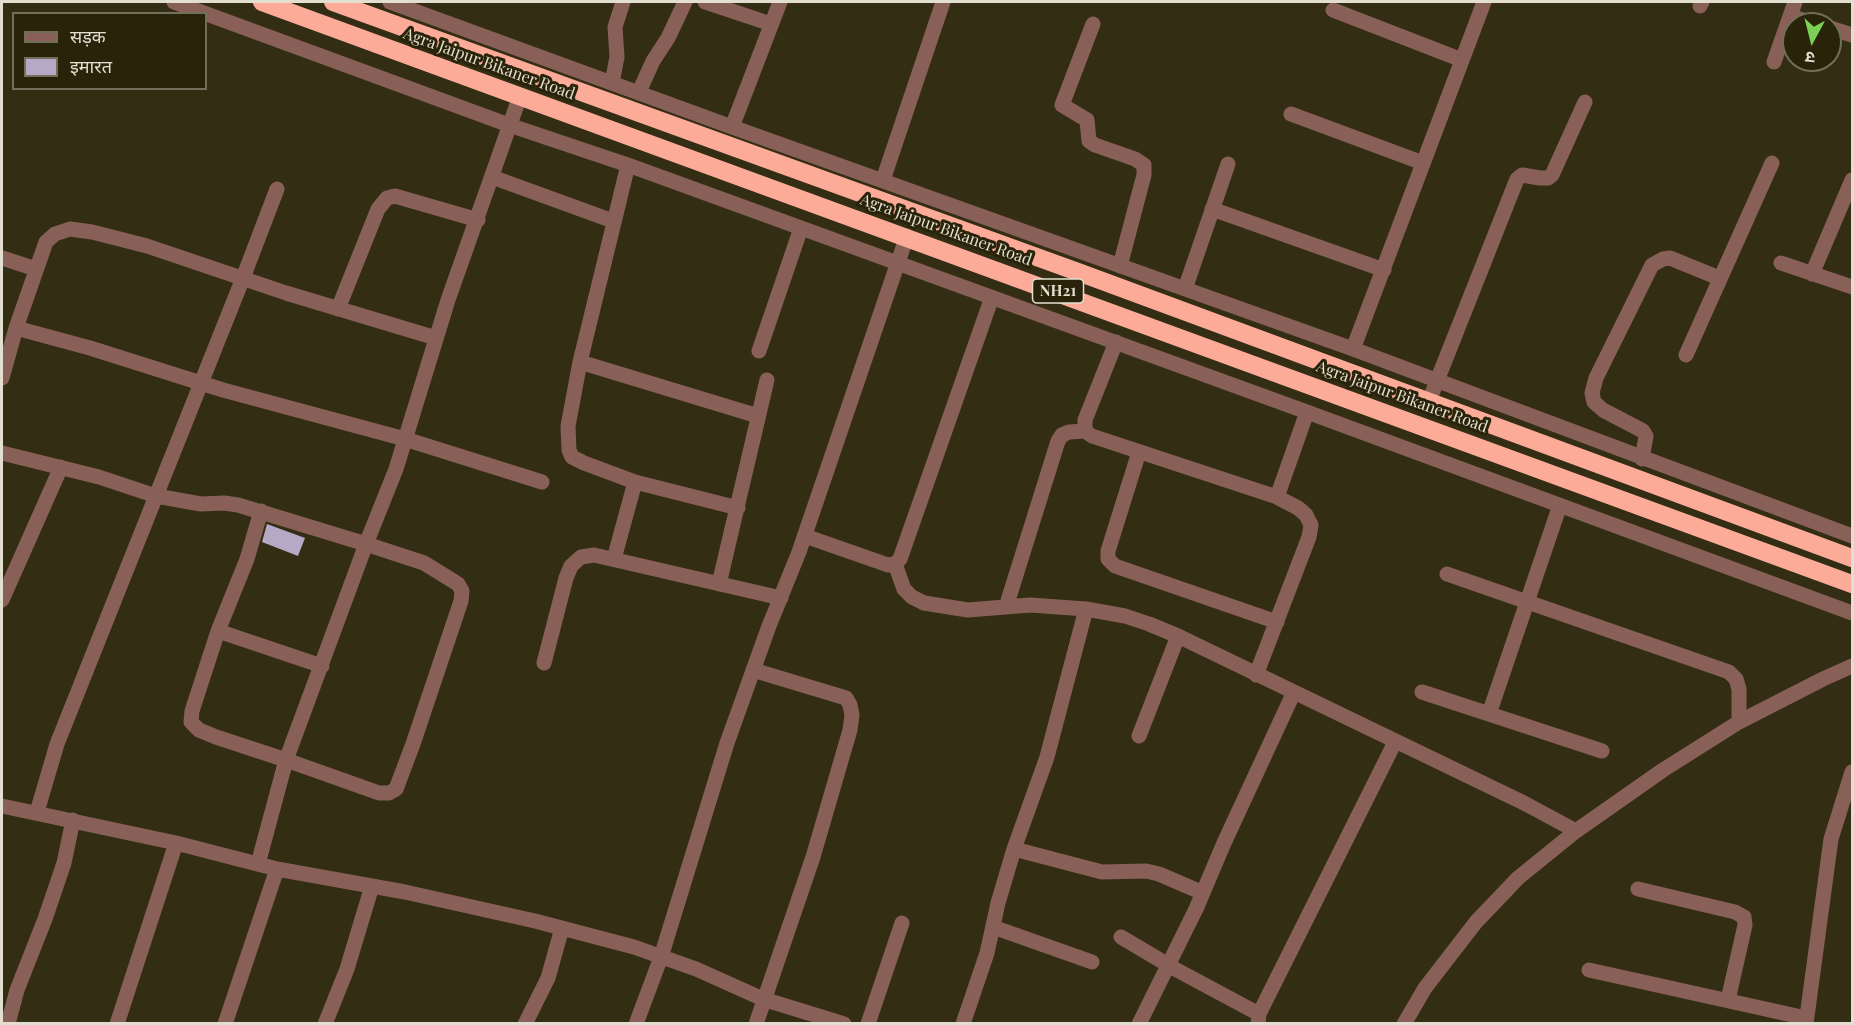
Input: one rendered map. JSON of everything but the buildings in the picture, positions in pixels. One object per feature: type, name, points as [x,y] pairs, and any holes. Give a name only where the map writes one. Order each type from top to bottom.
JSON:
[{"type":"highway","name":"Agra Jaipur Bikaner Road","points":[[262,2],[907,236],[1852,584]]},
{"type":"highway","name":"Agra Jaipur Bikaner Road","points":[[342,3],[1852,558]]},
{"type":"street","points":[[174,2],[201,12]]},
{"type":"street","points":[[390,2],[1353,349],[1852,536]]},
{"type":"street","points":[[612,83],[617,57],[615,27],[623,2]]},
{"type":"street","points":[[639,92],[652,61],[668,38],[685,2]]},
{"type":"street","points":[[705,2],[771,24]]},
{"type":"street","points":[[732,127],[780,2]]},
{"type":"street","points":[[883,180],[943,2]]},
{"type":"street","points":[[1353,349],[1482,2]]},
{"type":"street","points":[[1774,62],[1792,9]]},
{"type":"street","points":[[1333,10],[1462,60]]},
{"type":"street","points":[[207,14],[1116,342],[1852,613]]},
{"type":"street","points":[[1093,24],[1062,105],[1087,120],[1089,141],[1135,159],[1144,165],[1144,175],[1120,266]]},
{"type":"street","points":[[258,864],[286,760],[386,496],[436,338],[519,96]]},
{"type":"street","points":[[1429,402],[1517,179],[1529,174],[1540,178],[1548,178],[1552,175],[1585,102]]},
{"type":"street","points":[[1291,114],[1424,163]]},
{"type":"street","points":[[1686,355],[1772,163]]},
{"type":"street","points":[[1185,289],[1228,164]]},
{"type":"street","points":[[628,165],[580,362],[568,426],[569,450],[572,457],[584,463],[635,482],[738,508]]},
{"type":"street","points":[[492,177],[613,221]]},
{"type":"street","points":[[1812,274],[1852,180]]},
{"type":"street","points":[[37,812],[57,744],[243,278],[276,189]]},
{"type":"street","points":[[339,309],[378,209],[387,198],[395,196],[478,220]]},
{"type":"street","points":[[1212,209],[1384,270]]},
{"type":"street","points":[[759,351],[801,228]]},
{"type":"street","points":[[2,378],[16,328],[46,242],[55,234],[69,229],[92,232],[147,246],[436,338]]},
{"type":"street","points":[[636,1023],[662,957],[727,743],[805,536],[907,236]]},
{"type":"street","points":[[2,258],[36,269]]},
{"type":"street","points":[[1642,459],[1646,436],[1643,431],[1603,410],[1594,402],[1592,393],[1596,378],[1652,265],[1663,259],[1671,258],[1719,279]]},
{"type":"street","points":[[1781,263],[1852,287]]},
{"type":"street","points":[[805,536],[888,565],[895,564],[900,559],[992,297]]},
{"type":"street","points":[[16,328],[90,348],[201,383],[405,439],[542,482]]},
{"type":"street","points":[[1085,431],[1085,420],[1116,342]]},
{"type":"street","points":[[580,362],[758,416]]},
{"type":"street","points":[[718,584],[767,380]]},
{"type":"street","points":[[1277,497],[1307,412]]},
{"type":"street","points":[[1006,607],[1058,441],[1062,435],[1069,432],[1085,431],[1092,436],[1277,497],[1306,515],[1311,525],[1310,537],[1256,675]]},
{"type":"street","points":[[1139,452],[1108,551],[1108,559],[1115,566],[1277,622]]},
{"type":"street","points":[[2,453],[61,467],[156,496],[201,504],[231,504],[261,511],[424,563],[458,584],[462,591],[461,601],[400,780],[396,789],[388,793],[379,794],[216,737],[199,730],[191,722],[198,689],[247,559],[261,511]]},
{"type":"street","points":[[2,600],[61,467]]},
{"type":"street","points":[[614,559],[635,482]]},
{"type":"street","points":[[1489,714],[1560,505]]},
{"type":"street","points":[[543,663],[566,578],[571,566],[581,557],[594,555],[614,559],[781,598]]},
{"type":"street","points":[[895,564],[904,590],[924,603],[968,610],[1030,605],[1086,609],[1125,616],[1149,624],[1524,803],[1576,831]]},
{"type":"street","points":[[1447,574],[1729,672],[1736,679],[1739,689],[1739,722]]},
{"type":"street","points":[[963,1023],[987,953],[998,903],[1014,849],[1047,758],[1086,609]]},
{"type":"street","points":[[218,631],[322,666]]},
{"type":"street","points":[[1139,736],[1178,636]]},
{"type":"street","points":[[1404,1023],[1425,988],[1476,922],[1518,878],[1576,831],[1663,770],[1739,722],[1852,666]]},
{"type":"street","points":[[753,670],[846,699],[852,715],[850,730],[813,857],[756,1023]]},
{"type":"street","points":[[1139,1023],[1203,893],[1241,804],[1294,692]]},
{"type":"street","points":[[1422,692],[1602,751]]},
{"type":"street","points":[[1121,937],[1258,1019],[1395,742]]},
{"type":"street","points":[[1590,970],[1728,1000],[1806,1021],[1831,839],[1852,772]]},
{"type":"street","points":[[2,806],[176,843],[277,869],[372,886],[562,928],[634,947],[696,969],[763,999],[826,1021],[844,1023]]},
{"type":"street","points":[[8,1023],[16,990],[45,919],[64,863],[73,820]]},
{"type":"street","points":[[117,1023],[176,843]]},
{"type":"street","points":[[1014,849],[1102,872],[1146,871],[1159,874],[1203,893]]},
{"type":"street","points":[[225,1023],[277,869]]},
{"type":"street","points":[[325,1023],[347,969],[372,886]]},
{"type":"street","points":[[1638,889],[1735,912],[1744,917],[1745,925],[1728,1000]]},
{"type":"street","points":[[868,1023],[902,922]]},
{"type":"street","points":[[993,927],[1092,962]]},
{"type":"street","points":[[525,1023],[548,978],[562,928]]}]
